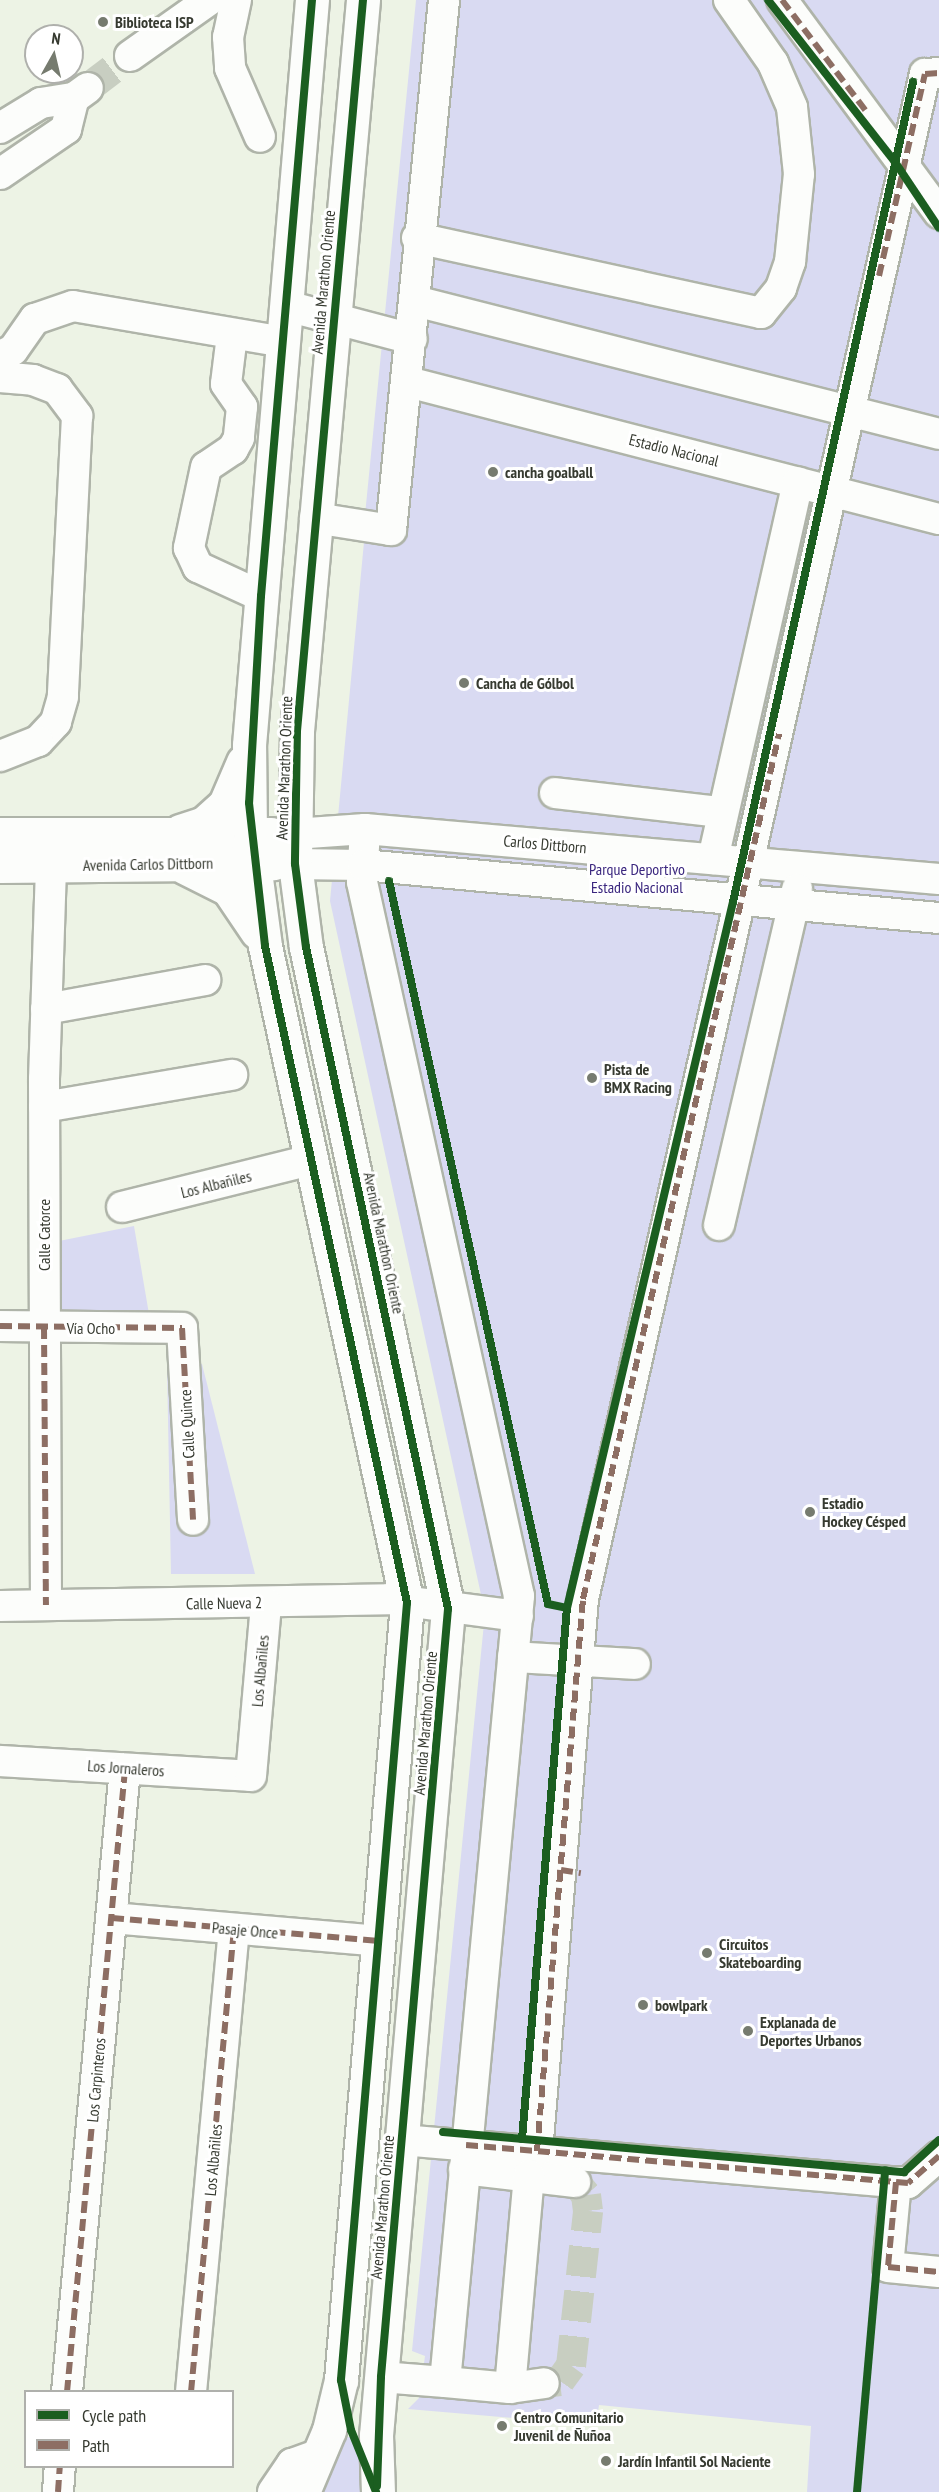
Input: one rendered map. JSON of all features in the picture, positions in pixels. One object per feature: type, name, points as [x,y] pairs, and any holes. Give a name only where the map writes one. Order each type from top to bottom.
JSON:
[{"type":"main road","name":"Avenida Marathon Oriente","points":[[303,2492],[320,2454],[341,2380],[407,1603],[265,946],[251,849],[249,745],[312,0]]},
{"type":"main road","name":"Avenida Marathon Oriente","points":[[363,0],[308,599],[295,849],[306,946],[448,1609],[381,2377],[378,2492]]},
{"type":"main road","points":[[261,596],[308,599]]},
{"type":"main road","points":[[249,745],[225,804],[204,823],[169,848],[228,889],[265,946]]},
{"type":"main road","name":"Avenida Carlos Dittborn","points":[[0,834],[169,848],[295,849]]},
{"type":"main road","name":"Avenida Carlos Dittborn","points":[[0,866],[51,864],[169,848]]},
{"type":"main road","points":[[352,1348],[391,1337]]},
{"type":"street","points":[[130,56],[209,0]]},
{"type":"street","points":[[236,0],[230,68],[260,136]]},
{"type":"street","points":[[315,518],[391,530],[408,382],[415,301],[417,238],[444,0]]},
{"type":"street","points":[[417,238],[761,312],[781,288],[790,262],[799,174],[792,107],[773,63],[729,0]]},
{"type":"street","points":[[782,0],[906,164],[939,213]]},
{"type":"street","points":[[510,2388],[533,2163],[583,1599],[743,902],[829,490],[925,74],[939,73]]},
{"type":"street","points":[[0,128],[41,103],[81,93],[66,129],[0,174]]},
{"type":"street","points":[[415,301],[939,434]]},
{"type":"street","points":[[0,356],[13,350],[36,319],[73,306],[232,335],[284,342]]},
{"type":"street","points":[[33,380],[40,331],[51,317],[73,306]]},
{"type":"street","points":[[287,306],[411,339]]},
{"type":"street","points":[[232,335],[226,384],[242,407],[239,438],[206,467],[189,548],[198,567],[261,596]]},
{"type":"street","points":[[0,377],[33,380],[57,389],[77,416],[63,697],[56,722],[38,741],[0,756]]},
{"type":"street","name":"Estadio Nacional","points":[[408,382],[939,519]]},
{"type":"street","points":[[713,858],[719,812],[798,482]]},
{"type":"street","points":[[555,793],[719,812]]},
{"type":"street","points":[[365,829],[363,865],[519,1596],[445,2382]]},
{"type":"street","name":"Carlos Dittborn","points":[[295,849],[365,829],[939,879]]},
{"type":"street","points":[[295,849],[363,865],[743,902],[939,918]]},
{"type":"street","name":"Calle Catorce","points":[[46,1605],[44,1107],[51,864]]},
{"type":"street","points":[[719,1225],[803,867]]},
{"type":"street","points":[[46,1009],[205,980]]},
{"type":"street","points":[[44,1107],[232,1075]]},
{"type":"street","name":"Los Albañiles","points":[[122,1207],[310,1161]]},
{"type":"street","name":"Vía Ocho","points":[[0,1326],[182,1328]]},
{"type":"street","name":"Calle Quince","points":[[182,1328],[193,1520]]},
{"type":"street","name":"Los Albañiles","points":[[251,1776],[266,1603]]},
{"type":"street","name":"Calle Nueva 2","points":[[0,1606],[407,1603],[518,1616]]},
{"type":"street","points":[[513,1657],[635,1664]]},
{"type":"street","name":"Los Jornaleros","points":[[0,1761],[251,1776]]},
{"type":"street","name":"Los Carpinteros","points":[[68,2390],[125,1769]]},
{"type":"street","name":"Pasaje Once","points":[[111,1918],[380,1941]]},
{"type":"street","name":"Los Albañiles","points":[[191,2390],[234,1929]]},
{"type":"street","points":[[402,2140],[465,2157],[533,2163],[908,2183],[939,2156]]},
{"type":"street","points":[[533,2163],[575,2182]]},
{"type":"street","points":[[896,2182],[888,2267],[939,2272]]},
{"type":"street","points":[[381,2377],[510,2388],[544,2382]]},
{"type":"street","points":[[273,2492],[292,2464],[320,2454]]},
{"type":"street","points":[[58,2492],[60,2468]]},
{"type":"green space","name":"Parque Deportivo Estadio Nacional","points":[[416,0],[939,0],[939,2492],[807,2492],[811,2426],[599,2405],[596,2425],[408,2409],[419,2398],[425,2356],[412,2351],[485,1613],[330,901],[364,542],[373,543],[375,516],[365,515]]},
{"type":"green space","points":[[134,1226],[150,1320],[59,1320],[54,1242]]},
{"type":"green space","points":[[202,1364],[255,1574],[171,1574],[167,1367]]},
{"type":"green space","points":[[342,2437],[364,2437],[366,2492],[317,2492]]},
{"type":"tunnel","points":[[88,88],[130,56]]},
{"type":"tunnel","points":[[544,2383],[560,2381],[571,2366],[588,2211],[586,2195],[575,2182]]},
{"type":"marked path","points":[[782,0],[869,115]]},
{"type":"marked path","points":[[879,276],[925,74],[939,73]]},
{"type":"marked path","points":[[537,2151],[583,1599],[779,734]]},
{"type":"marked path","points":[[0,1326],[182,1328],[193,1520]]},
{"type":"marked path","points":[[44,1327],[46,1605]]},
{"type":"marked path","points":[[67,2390],[125,1769]]},
{"type":"marked path","points":[[561,1870],[581,1873]]},
{"type":"marked path","points":[[112,1918],[379,1941]]},
{"type":"marked path","points":[[191,2390],[234,1929]]},
{"type":"marked path","points":[[466,2145],[896,2182]]},
{"type":"marked path","points":[[939,2156],[908,2183],[896,2182],[888,2267],[939,2272]]},
{"type":"marked path","points":[[58,2492],[60,2468]]},
{"type":"cycle path","points":[[312,0],[261,596],[249,803],[265,946],[407,1603],[341,2380],[351,2430],[376,2492]]},
{"type":"cycle path","points":[[363,0],[297,731],[295,864],[306,947],[448,1609],[381,2377],[377,2486]]},
{"type":"cycle path","points":[[768,0],[895,162],[939,228]]},
{"type":"cycle path","points":[[522,2139],[567,1608],[733,902],[913,82]]},
{"type":"cycle path","points":[[389,881],[548,1604],[567,1608]]},
{"type":"cycle path","points":[[443,2132],[904,2172],[939,2140]]},
{"type":"cycle path","points":[[857,2492],[885,2170]]},
{"type":"place","name":"Biblioteca ISP","points":[[103,22]]},
{"type":"place","name":"cancha goalball","points":[[493,472]]},
{"type":"place","name":"Cancha de Gólbol","points":[[464,683]]},
{"type":"place","name":"Pista de BMX Racing","points":[[592,1078]]},
{"type":"place","name":"Estadio Hockey Césped","points":[[810,1512]]},
{"type":"place","name":"Circuitos Skateboarding","points":[[707,1953]]},
{"type":"place","name":"bowlpark","points":[[643,2005]]},
{"type":"place","name":"Explanada de Deportes Urbanos","points":[[748,2031]]},
{"type":"place","name":"Centro Comunitario Juvenil de Ñuñoa","points":[[502,2426]]},
{"type":"place","name":"Jardín Infantil Sol Naciente","points":[[606,2461]]}]
